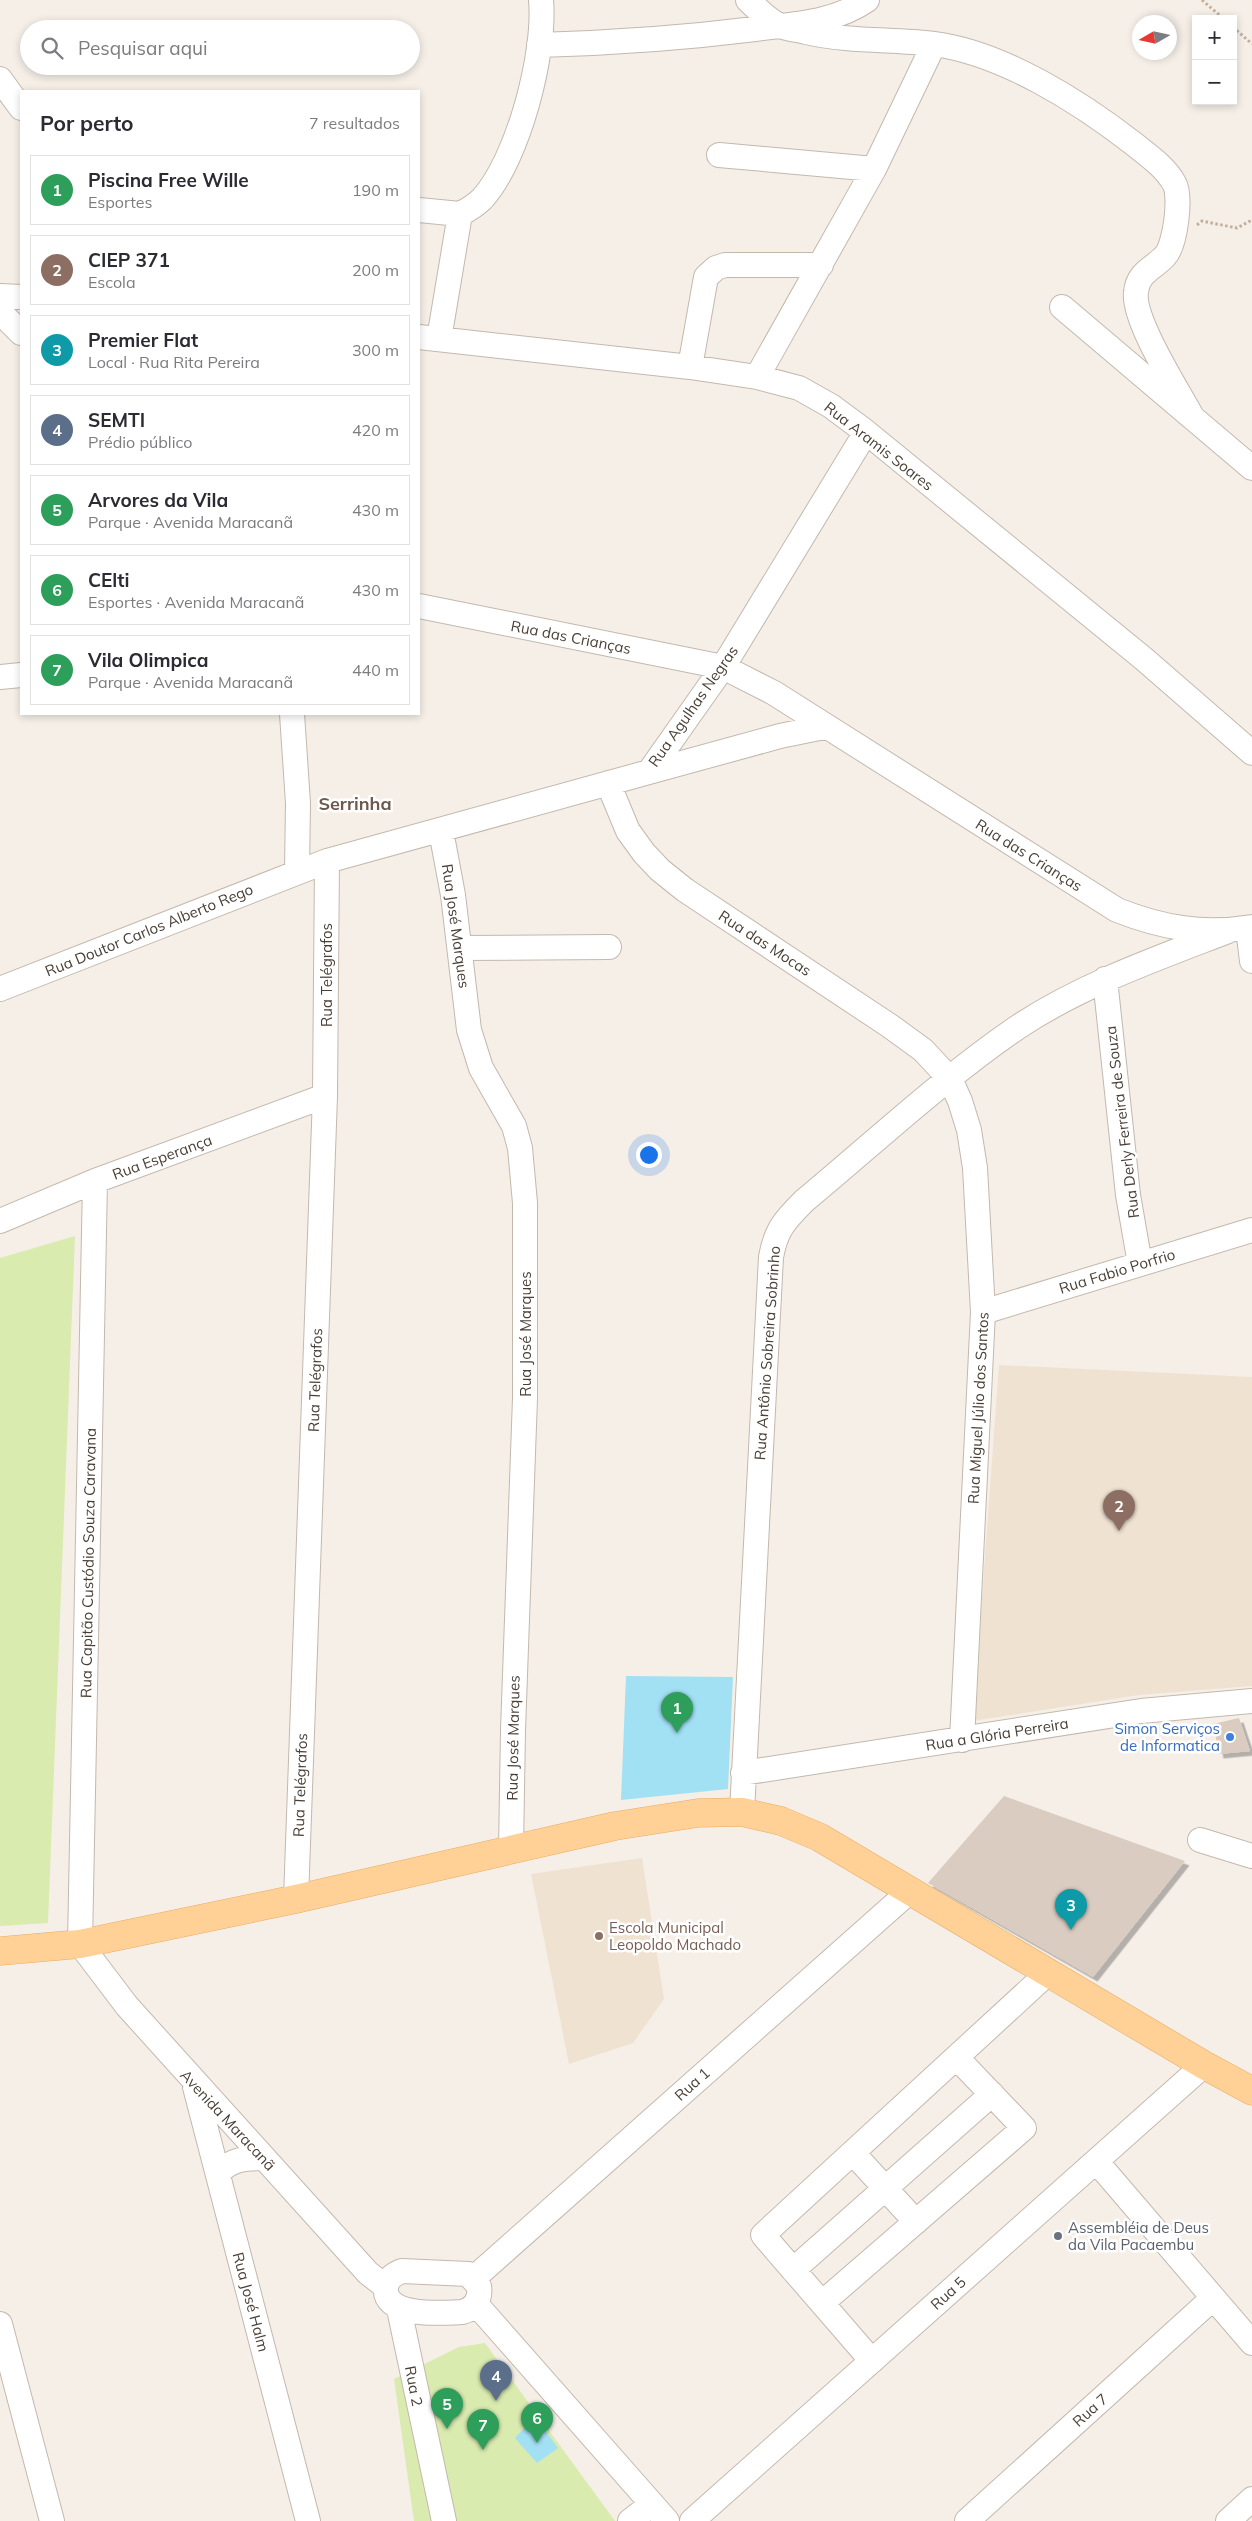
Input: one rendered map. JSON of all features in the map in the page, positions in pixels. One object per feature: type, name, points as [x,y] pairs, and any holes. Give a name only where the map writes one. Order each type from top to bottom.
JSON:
[{"type":"main road","points":[[0,1951],[80,1944],[296,1899],[634,1823],[698,1813],[742,1812],[781,1821],[819,1837],[1204,2065],[1252,2091]]},
{"type":"street","points":[[429,338],[460,214],[481,199],[506,160],[533,79],[539,45],[541,0]]},
{"type":"street","points":[[748,0],[760,12],[780,26],[844,39],[934,44],[984,57],[1019,72],[1072,101],[1111,126],[1163,167],[1176,186],[1179,210],[1166,255],[1144,272],[1136,293],[1136,304],[1152,343],[1191,415]]},
{"type":"street","points":[[539,45],[645,41],[780,26],[830,18],[846,13],[867,0]]},
{"type":"street","points":[[756,377],[874,169],[934,44]]},
{"type":"street","points":[[0,79],[20,107]]},
{"type":"street","points":[[719,155],[874,169]]},
{"type":"street","points":[[420,210],[460,214]]},
{"type":"street","points":[[690,367],[703,284],[710,272],[725,266],[821,265]]},
{"type":"street","points":[[0,296],[20,297]]},
{"type":"street","points":[[1062,307],[1252,468]]},
{"type":"street","points":[[0,312],[20,332]]},
{"type":"street","name":"Rua Aramis Soares","points":[[429,338],[690,367],[756,377],[799,388],[831,406],[866,432],[1144,659],[1252,753]]},
{"type":"street","name":"Rua Agulhas Negras","points":[[297,871],[327,861],[649,772],[723,667],[866,432]]},
{"type":"street","name":"Rua das Crianças","points":[[420,606],[723,667],[774,693],[824,727],[1117,910],[1169,928],[1243,929]]},
{"type":"street","points":[[0,677],[20,675]]},
{"type":"street","points":[[292,715],[298,803],[297,871]]},
{"type":"street","points":[[649,772],[780,736],[824,727]]},
{"type":"street","name":"Rua das Mocas","points":[[608,784],[628,831],[660,870],[685,890],[890,1026],[923,1050],[950,1079]]},
{"type":"street","name":"Rua José Marques","points":[[441,831],[454,895],[469,1030],[474,1051],[485,1076],[514,1126],[520,1148],[525,1203],[525,1398],[513,1720],[511,1850]]},
{"type":"street","name":"Rua Telégrafos","points":[[296,1899],[325,1096],[327,861]]},
{"type":"street","name":"Rua Doutor Carlos Alberto Rego","points":[[0,989],[297,871]]},
{"type":"street","points":[[1243,929],[1252,961]]},
{"type":"street","name":"Rua Antônio Sobreira Sobrinho","points":[[742,1812],[770,1267],[775,1238],[784,1221],[950,1079],[1019,1027],[1105,979],[1243,929]]},
{"type":"street","points":[[460,948],[609,947]]},
{"type":"street","name":"Rua Derly Ferreira de Souza","points":[[1105,979],[1128,1195],[1140,1264]]},
{"type":"street","name":"Rua Miguel Júlio dos Santos","points":[[950,1079],[960,1101],[969,1130],[975,1168],[983,1312],[962,1740]]},
{"type":"street","name":"Rua Esperança","points":[[0,1221],[95,1181],[325,1096]]},
{"type":"street","name":"Rua Capitão Custódio Souza Caravana","points":[[80,1944],[95,1181]]},
{"type":"street","name":"Rua Fabio Porfrio","points":[[983,1312],[1252,1230]]},
{"type":"street","name":"Rua a Glória Perreira","points":[[743,1773],[962,1740],[1141,1710],[1252,1701]]},
{"type":"street","points":[[1200,1840],[1252,1856]]},
{"type":"street","name":"Rua 1","points":[[474,2278],[910,1891]]},
{"type":"street","name":"Avenida Maracanã","points":[[80,1944],[127,2006],[194,2083],[368,2273],[386,2287],[389,2300],[399,2309]]},
{"type":"street","points":[[872,2361],[763,2235],[1049,1972]]},
{"type":"street","points":[[822,2303],[1024,2128],[957,2058]]},
{"type":"street","name":"Rua 5","points":[[692,2521],[1204,2065]]},
{"type":"street","name":"Rua José Halm","points":[[194,2083],[308,2521]]},
{"type":"street","points":[[793,2270],[992,2094]]},
{"type":"street","points":[[853,2153],[916,2222]]},
{"type":"street","points":[[218,2173],[234,2161],[264,2158]]},
{"type":"street","points":[[1096,2162],[1212,2299],[1252,2343]]},
{"type":"street","points":[[386,2287],[393,2275],[405,2270],[462,2272],[474,2278],[480,2289],[476,2304],[462,2312],[399,2309]]},
{"type":"street","name":"Rua 7","points":[[968,2521],[1212,2299]]},
{"type":"street","points":[[476,2304],[659,2513],[630,2521]]},
{"type":"street","name":"Rua 2","points":[[399,2309],[418,2406],[444,2521]]},
{"type":"street","points":[[0,2324],[52,2521]]},
{"type":"street","points":[[1228,2521],[1252,2499]]},
{"type":"path","points":[[1202,0],[1219,15]]},
{"type":"path","points":[[1237,31],[1252,44]]},
{"type":"path","points":[[1166,255],[1181,244],[1202,221],[1237,228],[1252,220]]},
{"type":"shaded area","points":[[999,1365],[1252,1377],[1252,1686],[1139,1695],[973,1721]]},
{"type":"shaded area","name":"Escola Municipal Leopoldo Machado","points":[[642,1858],[664,1999],[633,2043],[569,2064],[531,1874]]},
{"type":"green space","points":[[75,1236],[48,1923],[0,1926],[0,1258]]},
{"type":"green space","points":[[485,2343],[615,2521],[414,2521],[394,2379],[459,2347]]},
{"type":"water","points":[[626,1676],[733,1677],[728,1789],[621,1800]]},
{"type":"water","points":[[535,2417],[558,2448],[537,2463],[515,2438]]},
{"type":"building","name":"Simon Serviços de Informatica","points":[[1239,1718],[1250,1751],[1219,1754],[1213,1724]]},
{"type":"building","points":[[1004,1796],[1185,1861],[1093,1977],[928,1883]]},
{"type":"place","name":"CIEP 371","points":[[1119,1531]]},
{"type":"place","name":"Piscina Free Wille","points":[[677,1733]]},
{"type":"place","name":"Simon Serviços de Informatica","points":[[1230,1737]]},
{"type":"place","name":"Premier Flat","points":[[1071,1930]]},
{"type":"place","name":"Escola Municipal Leopoldo Machado","points":[[599,1936]]},
{"type":"place","name":"Assembléia de Deus da Vila Pacaembu","points":[[1058,2236]]},
{"type":"place","name":"SEMTI","points":[[496,2401]]},
{"type":"place","name":"Arvores da Vila","points":[[447,2429]]},
{"type":"place","name":"CElti","points":[[537,2443]]},
{"type":"place","name":"Vila Olimpica","points":[[483,2450]]},
{"type":"district","name":"Serrinha","points":[[355,803]]}]
